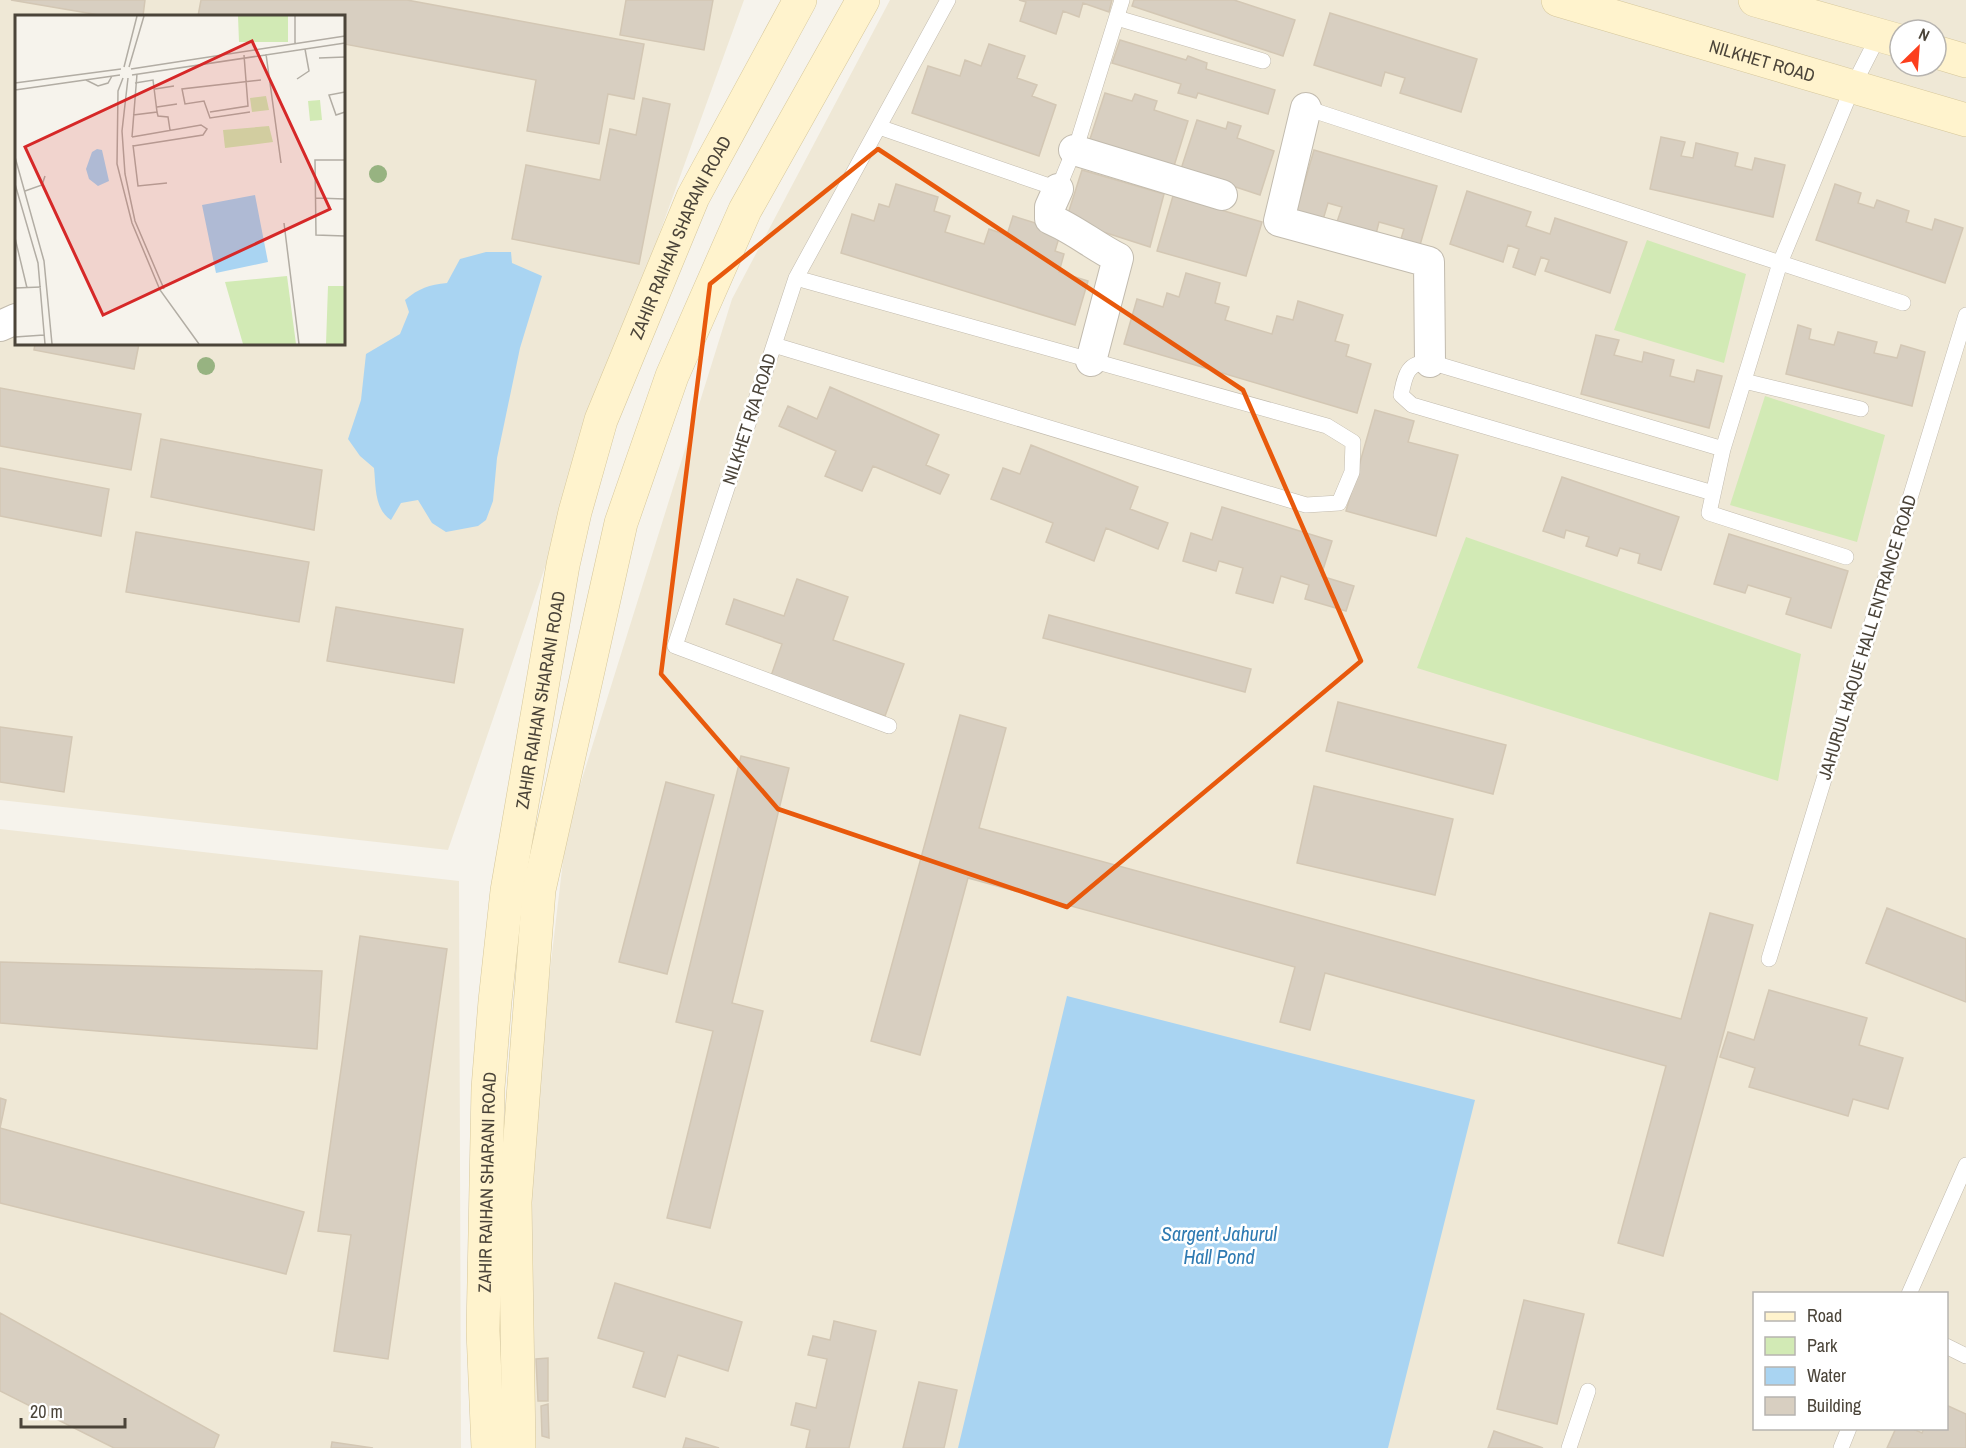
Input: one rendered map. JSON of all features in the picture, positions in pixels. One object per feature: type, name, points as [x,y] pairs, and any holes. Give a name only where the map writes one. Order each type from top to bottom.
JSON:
[{"type":"main road","name":"ZAHIR RAIHAN SHARANI ROAD","points":[[489,1448],[484,1308],[488,1088],[495,1001],[507,891],[563,566],[575,512],[601,420],[693,197],[800,0]]},
{"type":"main road","points":[[519,1448],[515,1202],[539,890],[621,523],[672,376],[745,210],[862,0]]},
{"type":"main road","name":"NILKHET ROAD","points":[[1558,0],[1966,120]]},
{"type":"main road","points":[[1755,0],[1888,38]]},
{"type":"main road","points":[[1948,56],[1966,61]]},
{"type":"street","points":[[1306,108],[1279,221],[1429,262],[1430,362]]},
{"type":"street","points":[[1074,150],[1222,195]]},
{"type":"street","points":[[1058,189],[1050,207],[1050,219],[1068,227],[1118,258],[1090,360]]},
{"type":"street","points":[[0,326],[15,319]]},
{"type":"lane","name":"NILKHET R/A ROAD","points":[[889,726],[675,646],[796,278],[948,0]]},
{"type":"lane","points":[[879,127],[1058,189],[1074,150],[1122,0]]},
{"type":"lane","points":[[1117,18],[1263,61]]},
{"type":"lane","points":[[1846,557],[1708,513],[1723,449],[1780,263],[1852,86],[1888,39]]},
{"type":"lane","points":[[1306,108],[1903,303]]},
{"type":"lane","points":[[774,345],[1306,505],[1339,503],[1352,471],[1353,442],[1327,426],[796,278]]},
{"type":"lane","name":"JAHURUL HAQUE HALL ENTRANCE ROAD","points":[[1768,959],[1966,315]]},
{"type":"lane","points":[[1713,494],[1412,405],[1401,395],[1409,368],[1418,362],[1430,362],[1723,449]]},
{"type":"lane","points":[[1744,381],[1861,409]]},
{"type":"lane","points":[[1909,1292],[1966,1165]]},
{"type":"lane","points":[[1948,1347],[1966,1356]]},
{"type":"lane","points":[[1569,1448],[1588,1391]]},
{"type":"lane","points":[[1841,1448],[1848,1430]]},
{"type":"highlighted area","points":[[878,149],[1243,390],[1361,661],[1067,907],[778,809],[661,674],[710,284]]},
{"type":"shaded area","points":[[0,0],[744,0],[660,232],[448,850],[0,800]]},
{"type":"shaded area","points":[[890,0],[1966,0],[1966,1448],[525,1448],[515,1266],[567,827],[732,299]]},
{"type":"shaded area","points":[[0,829],[459,881],[461,1448],[0,1448]]},
{"type":"green space","points":[[1647,240],[1746,274],[1724,363],[1614,330]]},
{"type":"green space","points":[[1765,396],[1885,435],[1857,542],[1730,505]]},
{"type":"green space","points":[[1466,537],[1801,654],[1778,781],[1417,668]]},
{"type":"water","points":[[486,252],[511,252],[512,263],[542,276],[520,348],[497,458],[493,501],[486,520],[478,526],[446,532],[432,523],[418,500],[401,503],[391,520],[381,510],[374,468],[360,456],[348,439],[361,400],[366,354],[400,334],[409,312],[405,300],[424,288],[447,283],[460,259]]},
{"type":"water","name":"Sargent Jahurul Hall Pond","points":[[1067,996],[1475,1100],[1388,1448],[958,1448]]},
{"type":"building","points":[[11,0],[145,0],[143,15],[99,15]]},
{"type":"building","points":[[201,0],[407,0],[644,44],[634,99],[608,94],[599,144],[527,131],[536,80],[345,44],[345,15],[198,15]]},
{"type":"building","points":[[626,0],[713,0],[704,50],[620,35]]},
{"type":"building","points":[[1019,0],[1112,0],[1109,12],[1083,3],[1079,17],[1063,11],[1056,34],[1020,21],[1026,2]]},
{"type":"building","points":[[1134,0],[1234,0],[1295,20],[1283,56],[1132,6]]},
{"type":"building","points":[[1330,13],[1477,59],[1461,112],[1400,93],[1405,78],[1385,72],[1381,86],[1314,65]]},
{"type":"building","points":[[1120,40],[1186,60],[1188,56],[1207,63],[1206,69],[1275,90],[1268,114],[1198,93],[1196,98],[1178,93],[1181,84],[1112,63]]},
{"type":"building","points":[[989,44],[1025,56],[1017,78],[1037,85],[1032,96],[1056,105],[1039,156],[912,113],[928,66],[960,76],[965,60],[981,66]]},
{"type":"building","points":[[1105,93],[1132,101],[1135,94],[1157,101],[1154,110],[1188,121],[1174,166],[1090,139]]},
{"type":"building","points":[[643,98],[670,104],[639,264],[512,239],[526,165],[600,180],[610,129],[636,135]]},
{"type":"building","points":[[1197,120],[1226,129],[1228,122],[1241,126],[1237,138],[1274,151],[1260,195],[1181,169]]},
{"type":"building","points":[[1661,137],[1685,142],[1681,156],[1693,158],[1696,143],[1738,153],[1735,166],[1752,170],[1755,158],[1785,165],[1773,217],[1650,189]]},
{"type":"building","points":[[1314,150],[1437,186],[1420,245],[1401,239],[1404,229],[1379,222],[1376,234],[1337,222],[1342,207],[1328,203],[1322,223],[1295,215]]},
{"type":"building","points":[[1082,170],[1164,194],[1150,247],[1066,220]]},
{"type":"building","points":[[896,184],[938,197],[934,211],[950,216],[945,232],[984,244],[989,229],[1007,235],[1013,216],[1061,231],[1055,251],[1064,254],[1059,272],[1088,281],[1075,325],[841,253],[852,214],[874,221],[879,204],[889,207]]},
{"type":"building","points":[[1835,184],[1861,193],[1858,203],[1874,208],[1877,200],[1909,211],[1906,222],[1932,230],[1935,219],[1963,228],[1945,283],[1816,240]]},
{"type":"building","points":[[1467,191],[1531,212],[1526,226],[1550,234],[1555,218],[1627,242],[1610,293],[1545,271],[1549,260],[1541,257],[1535,275],[1513,267],[1519,249],[1508,245],[1503,262],[1450,244]]},
{"type":"building","points":[[1173,196],[1262,222],[1246,276],[1157,251]]},
{"type":"building","points":[[1186,273],[1220,283],[1215,303],[1229,307],[1225,320],[1272,334],[1277,316],[1293,320],[1298,301],[1343,315],[1335,341],[1349,345],[1346,356],[1371,364],[1357,413],[1124,344],[1137,299],[1163,307],[1167,293],[1179,297]]},
{"type":"building","points":[[1798,325],[1811,329],[1809,339],[1834,345],[1838,332],[1877,342],[1874,353],[1897,358],[1901,345],[1925,352],[1912,406],[1786,374]]},
{"type":"building","points":[[1596,335],[1619,340],[1614,355],[1642,362],[1644,352],[1674,360],[1670,376],[1694,382],[1697,370],[1722,376],[1709,428],[1581,394]]},
{"type":"building","points":[[35,345],[139,345],[134,369],[34,350]]},
{"type":"building","points":[[830,387],[939,435],[926,465],[949,475],[940,494],[873,466],[862,491],[825,476],[836,451],[779,426],[788,406],[817,419]]},
{"type":"building","points":[[0,388],[141,414],[131,470],[0,446]]},
{"type":"building","points":[[1375,410],[1414,421],[1408,442],[1458,455],[1436,536],[1346,511]]},
{"type":"building","points":[[161,439],[322,470],[314,530],[151,497]]},
{"type":"building","points":[[1031,445],[1138,487],[1130,509],[1168,523],[1158,549],[1106,528],[1094,561],[1046,542],[1053,523],[991,499],[1003,468],[1020,474]]},
{"type":"building","points":[[0,468],[109,489],[101,536],[0,516]]},
{"type":"building","points":[[1562,477],[1679,517],[1661,570],[1638,563],[1640,554],[1620,548],[1617,556],[1586,546],[1589,537],[1566,530],[1564,538],[1543,531]]},
{"type":"building","points":[[1222,507],[1332,541],[1321,576],[1354,586],[1346,611],[1305,599],[1309,585],[1281,576],[1273,603],[1236,593],[1243,568],[1219,561],[1216,571],[1183,561],[1191,533],[1212,540]]},
{"type":"building","points":[[136,532],[309,562],[299,622],[126,592]]},
{"type":"building","points":[[1729,534],[1848,571],[1831,628],[1786,614],[1791,598],[1748,585],[1745,593],[1714,584]]},
{"type":"building","points":[[797,579],[848,597],[833,640],[904,664],[885,716],[771,676],[782,644],[726,624],[734,599],[784,616]]},
{"type":"building","points":[[336,607],[463,629],[454,683],[327,661]]},
{"type":"building","points":[[1049,615],[1251,669],[1245,692],[1043,638]]},
{"type":"building","points":[[1338,702],[1506,745],[1493,794],[1326,751]]},
{"type":"building","points":[[960,715],[1006,728],[979,828],[1681,1019],[1710,913],[1753,925],[1663,1256],[1618,1243],[1666,1066],[1325,973],[1310,1030],[1280,1022],[1295,967],[968,878],[920,1055],[871,1041]]},
{"type":"building","points":[[0,727],[72,737],[64,792],[0,782]]},
{"type":"building","points":[[741,756],[789,768],[732,1003],[763,1011],[710,1228],[667,1218],[713,1031],[676,1022]]},
{"type":"building","points":[[666,782],[714,795],[667,974],[619,962]]},
{"type":"building","points":[[1314,786],[1453,819],[1435,895],[1297,863]]},
{"type":"building","points":[[1887,908],[1966,939],[1966,1002],[1866,963]]},
{"type":"building","points":[[360,936],[447,949],[388,1359],[334,1351],[351,1235],[318,1231]]},
{"type":"building","points":[[0,962],[322,971],[317,1049],[0,1023]]},
{"type":"building","points":[[1769,990],[1867,1018],[1859,1045],[1903,1058],[1888,1109],[1853,1099],[1848,1116],[1749,1087],[1755,1068],[1720,1057],[1728,1032],[1754,1040]]},
{"type":"building","points":[[0,1098],[6,1100],[0,1128]]},
{"type":"building","points":[[0,1128],[304,1212],[286,1274],[0,1203]]},
{"type":"building","points":[[615,1283],[742,1322],[728,1371],[678,1355],[665,1397],[633,1387],[644,1352],[598,1338]]},
{"type":"building","points":[[1524,1300],[1584,1314],[1557,1424],[1497,1409]]},
{"type":"building","points":[[0,1313],[219,1435],[214,1448],[114,1448],[0,1391]]},
{"type":"building","points":[[834,1321],[876,1331],[849,1448],[806,1448],[810,1430],[791,1425],[796,1403],[816,1408],[827,1359],[808,1355],[813,1336],[830,1340]]},
{"type":"building","points":[[548,1358],[548,1401],[538,1401],[536,1359]]},
{"type":"building","points":[[919,1382],[957,1390],[944,1448],[903,1448]]},
{"type":"building","points":[[548,1404],[549,1438],[542,1436],[541,1406]]},
{"type":"building","points":[[1948,1406],[1966,1414],[1966,1448],[1887,1448],[1895,1430],[1915,1430],[1922,1433],[1923,1430],[1948,1430]]},
{"type":"building","points":[[1494,1431],[1543,1448],[1488,1448]]},
{"type":"building","points":[[686,1438],[719,1448],[683,1448]]},
{"type":"building","points":[[332,1442],[373,1448],[331,1448]]}]
